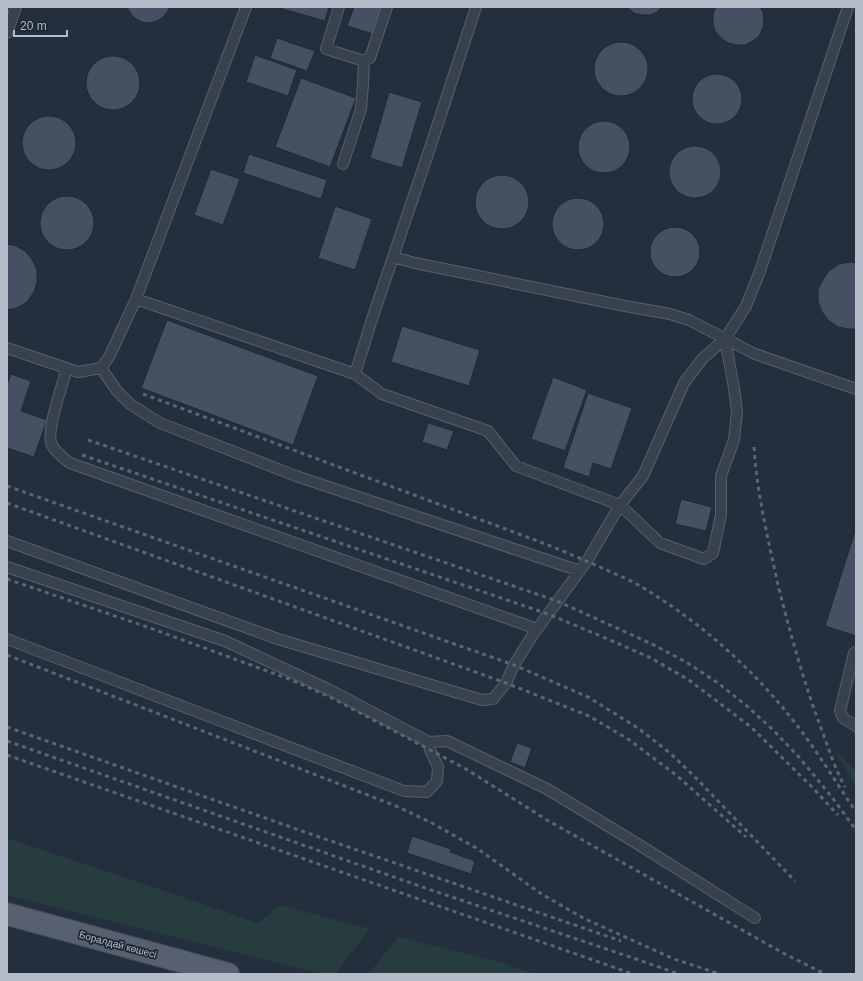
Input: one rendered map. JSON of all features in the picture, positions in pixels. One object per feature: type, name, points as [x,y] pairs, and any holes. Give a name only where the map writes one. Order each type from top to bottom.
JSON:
[{"type":"main road","name":"Боралдай көшесі","points":[[7,914],[228,974]]},
{"type":"lane","points":[[7,33],[16,7]]},
{"type":"lane","points":[[7,348],[78,372],[101,368],[109,357],[136,299],[246,7]]},
{"type":"lane","points":[[339,7],[326,49],[364,61],[370,58],[387,7]]},
{"type":"lane","points":[[355,374],[476,7]]},
{"type":"lane","points":[[7,541],[278,639],[482,700],[493,699],[506,683],[514,665],[537,629],[587,561],[620,505],[643,476],[684,382],[703,358],[725,339],[746,306],[760,271],[848,7]]},
{"type":"lane","points":[[343,164],[361,108],[364,61]]},
{"type":"lane","points":[[393,257],[439,268],[670,314],[688,320],[755,354],[856,389]]},
{"type":"lane","points":[[136,299],[355,374],[382,394],[488,430],[516,466],[620,505],[660,543],[704,559],[713,553],[721,515],[721,476],[734,440],[737,412],[725,339]]},
{"type":"lane","points":[[67,368],[54,416],[51,444],[58,454],[70,463],[537,629]]},
{"type":"lane","points":[[101,368],[117,391],[130,404],[160,423],[296,476],[580,571]]},
{"type":"lane","points":[[7,567],[225,641],[330,690],[429,742],[447,741],[547,789],[755,918]]},
{"type":"lane","points":[[7,639],[404,791],[427,792],[437,781],[438,767],[430,750],[429,742]]},
{"type":"lane","points":[[856,652],[854,653],[840,711],[843,718],[856,726]]},
{"type":"green space","points":[[835,751],[856,770],[856,786]]},
{"type":"green space","points":[[7,838],[258,923],[280,905],[370,929],[335,974],[323,974],[7,895]]},
{"type":"green space","points":[[398,937],[503,963],[535,974],[374,974],[370,972]]},
{"type":"building","points":[[127,7],[169,7],[168,11],[163,17],[150,23],[142,22],[136,19]]},
{"type":"building","points":[[276,7],[329,7],[325,21]]},
{"type":"building","points":[[354,7],[382,7],[373,34],[347,26]]},
{"type":"building","points":[[627,7],[662,7],[657,12],[650,15],[642,15],[634,13]]},
{"type":"building","points":[[716,7],[760,7],[763,12],[764,20],[763,28],[759,36],[745,45],[728,43],[715,31],[713,14]]},
{"type":"building","points":[[277,38],[315,51],[307,71],[270,58]]},
{"type":"building","points":[[621,42],[631,44],[640,50],[646,59],[648,69],[646,79],[640,88],[631,94],[621,96],[611,94],[602,88],[596,79],[594,69],[596,59],[602,50],[611,44]]},
{"type":"building","points":[[255,55],[297,70],[288,96],[246,82]]},
{"type":"building","points":[[113,56],[123,58],[132,64],[138,73],[140,83],[138,93],[132,102],[123,108],[113,110],[103,108],[94,102],[88,93],[86,83],[88,73],[94,64],[103,58]]},
{"type":"building","points":[[712,74],[722,74],[735,81],[742,94],[742,104],[735,117],[722,124],[712,124],[703,120],[696,113],[692,104],[692,94],[696,85],[703,78]]},
{"type":"building","points":[[301,78],[356,98],[330,167],[275,147]]},
{"type":"building","points":[[389,92],[422,102],[402,168],[370,158]]},
{"type":"building","points":[[49,116],[59,118],[68,124],[74,133],[76,143],[74,153],[68,162],[59,168],[49,170],[39,168],[30,162],[24,153],[22,143],[24,133],[30,124],[39,118]]},
{"type":"building","points":[[604,121],[614,123],[622,129],[628,137],[630,147],[628,157],[622,165],[614,171],[604,173],[594,171],[586,165],[580,157],[578,147],[580,137],[586,129],[594,123]]},
{"type":"building","points":[[695,146],[705,148],[713,154],[719,162],[721,172],[719,182],[713,190],[705,196],[695,198],[685,196],[677,190],[671,182],[669,172],[671,162],[677,154],[685,148]]},
{"type":"building","points":[[249,154],[327,180],[321,199],[243,173]]},
{"type":"building","points":[[211,169],[240,179],[223,225],[194,215]]},
{"type":"building","points":[[502,175],[512,177],[521,183],[527,192],[529,202],[527,212],[521,221],[512,227],[502,229],[492,227],[483,221],[477,212],[475,202],[477,192],[483,183],[492,177]]},
{"type":"building","points":[[67,196],[77,198],[86,204],[92,213],[94,223],[92,233],[86,242],[77,248],[67,250],[57,248],[48,242],[42,233],[40,223],[42,213],[48,204],[57,198]]},
{"type":"building","points":[[578,198],[588,200],[596,206],[602,214],[604,224],[602,234],[596,242],[588,248],[578,250],[568,248],[560,242],[554,234],[552,224],[554,214],[560,206],[568,200]]},
{"type":"building","points":[[335,206],[372,219],[355,270],[318,258]]},
{"type":"building","points":[[670,227],[680,227],[693,234],[700,247],[700,257],[693,270],[680,277],[670,277],[661,273],[654,266],[650,257],[650,247],[654,238],[661,231]]},
{"type":"building","points":[[7,244],[16,246],[25,251],[32,259],[37,270],[37,282],[34,292],[27,302],[17,308],[7,310]]},
{"type":"building","points":[[851,262],[856,263],[856,329],[838,327],[829,321],[822,312],[818,301],[818,290],[823,279],[830,270],[839,264]]},
{"type":"building","points":[[167,320],[318,376],[293,445],[141,388]]},
{"type":"building","points":[[402,326],[480,350],[469,386],[391,362]]},
{"type":"building","points":[[11,374],[31,381],[21,411],[47,420],[34,457],[7,448],[7,385]]},
{"type":"building","points":[[553,377],[587,390],[565,451],[531,439]]},
{"type":"building","points":[[588,393],[632,408],[611,469],[593,463],[589,477],[563,468]]},
{"type":"building","points":[[428,423],[454,431],[447,450],[422,442]]},
{"type":"building","points":[[681,499],[712,507],[706,531],[675,524]]},
{"type":"building","points":[[856,528],[856,636],[825,626]]},
{"type":"building","points":[[517,743],[532,748],[525,768],[510,762]]},
{"type":"building","points":[[412,836],[451,849],[450,852],[475,861],[471,874],[407,853]]},
{"type":"railway","points":[[143,394],[535,540],[637,584],[703,629],[759,681],[801,730],[856,812]]},
{"type":"railway","points":[[88,440],[557,601],[652,644],[686,662],[718,683],[747,706],[798,756],[831,796],[856,830]]},
{"type":"railway","points":[[754,447],[755,465],[763,516],[788,623],[817,718],[833,762],[845,787]]},
{"type":"railway","points":[[82,455],[548,614],[649,657],[689,680],[751,727],[838,815]]},
{"type":"railway","points":[[7,486],[514,665],[588,697],[638,728],[670,753],[795,881]]},
{"type":"railway","points":[[7,503],[506,683],[589,716],[628,739],[676,775],[746,837]]},
{"type":"railway","points":[[7,579],[150,628],[289,679],[330,697],[466,769],[547,820],[783,953],[825,974]]},
{"type":"railway","points":[[7,655],[396,806],[430,822],[478,849],[540,893],[583,918],[674,959],[720,974]]},
{"type":"railway","points":[[7,727],[621,941]]},
{"type":"railway","points":[[7,741],[428,889],[679,974]]},
{"type":"railway","points":[[7,755],[633,974]]}]
